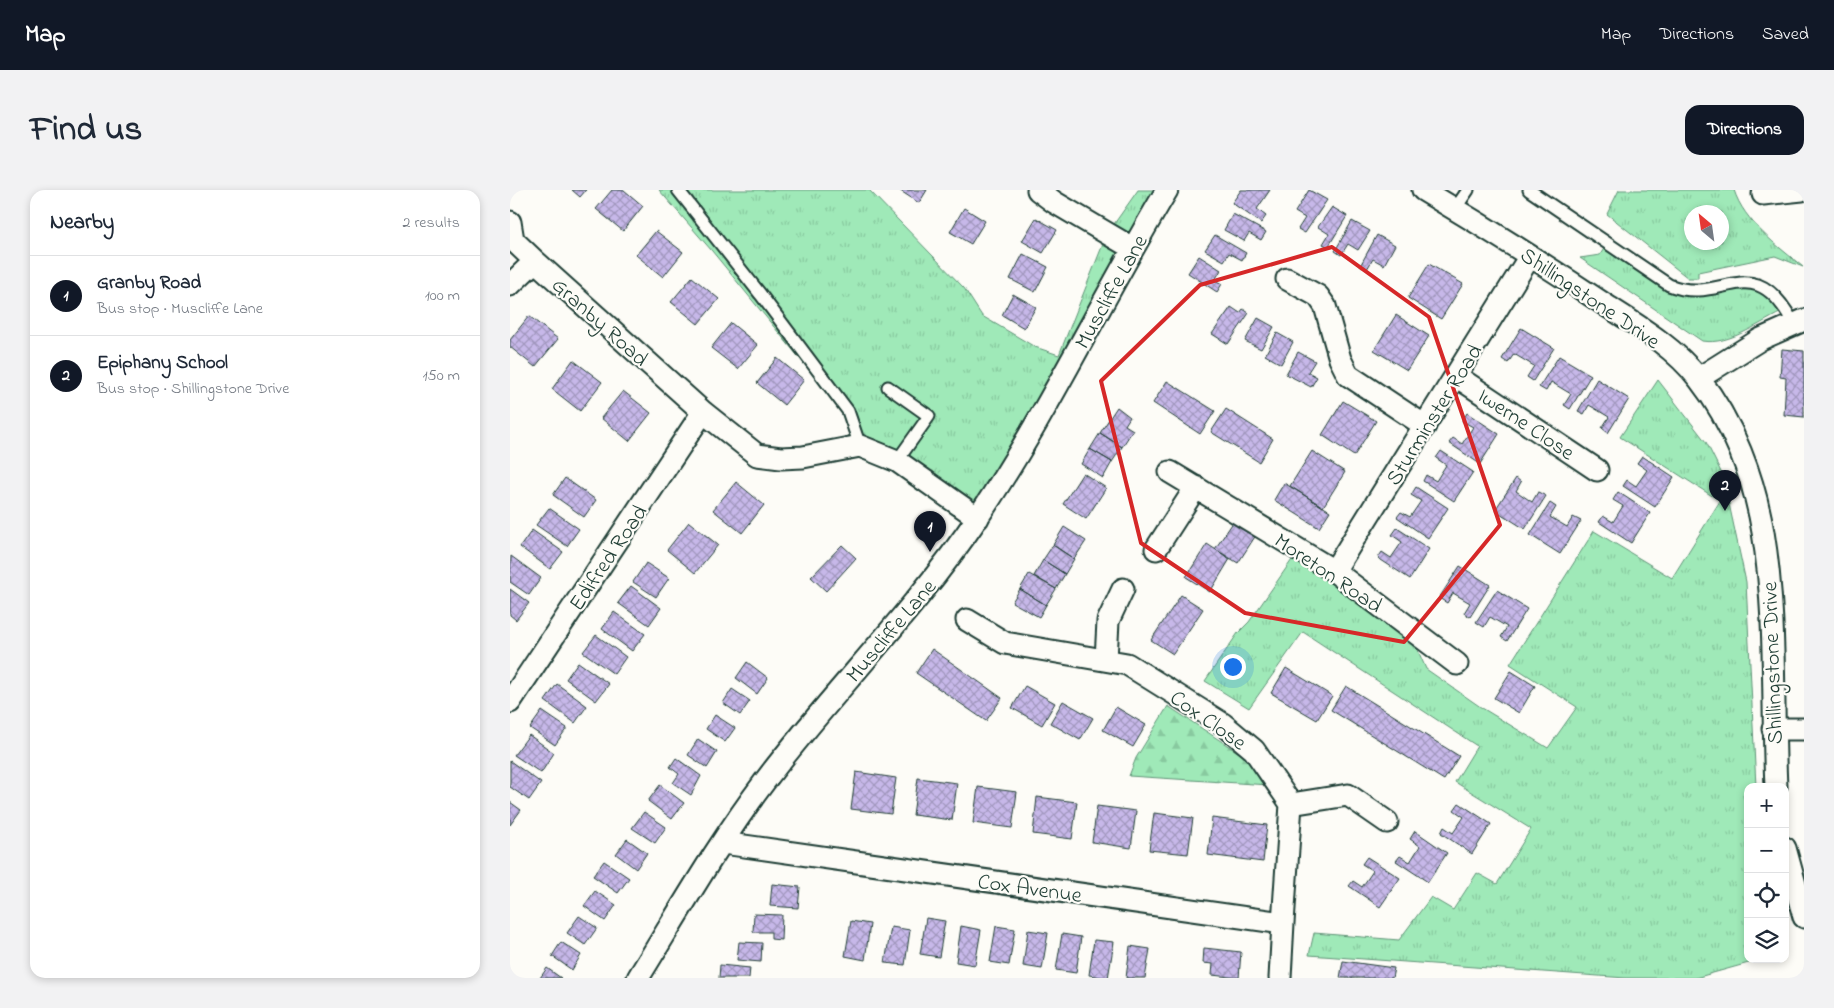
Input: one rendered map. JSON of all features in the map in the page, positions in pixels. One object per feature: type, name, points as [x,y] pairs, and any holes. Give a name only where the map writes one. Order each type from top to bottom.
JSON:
[{"type":"street","points":[[1038,190],[1054,202],[1132,248]]},
{"type":"street","name":"Muscliffe Lane","points":[[638,978],[723,843],[765,782],[938,574],[978,518],[1055,395],[1132,248],[1167,190]]},
{"type":"street","name":"Shillingstone Drive","points":[[1423,190],[1658,338],[1699,378],[1725,420],[1746,463],[1763,531],[1771,602],[1776,783]]},
{"type":"street","points":[[1763,194],[1802,190]]},
{"type":"street","name":"Granby Road","points":[[510,222],[513,240],[535,261],[703,412],[757,455],[781,458],[803,457],[860,446]]},
{"type":"street","name":"Sturminster Road","points":[[1334,571],[1530,256]]},
{"type":"street","name":"Granby Road","points":[[510,285],[535,261]]},
{"type":"street","points":[[1287,279],[1318,296],[1325,306],[1340,359],[1348,375],[1425,426]]},
{"type":"street","points":[[1699,378],[1761,339],[1799,322]]},
{"type":"street","name":"Iwerne Close","points":[[1456,376],[1597,470]]},
{"type":"street","name":"Edifred Road","points":[[510,702],[703,412]]},
{"type":"street","points":[[860,446],[897,461],[978,518]]},
{"type":"street","name":"Moreton Road","points":[[1170,472],[1334,571],[1457,664]]},
{"type":"street","points":[[1156,549],[1196,487]]},
{"type":"street","points":[[1106,660],[1108,620],[1123,589]]},
{"type":"street","name":"Cox Close","points":[[967,620],[1004,643],[1127,664],[1223,724],[1254,750],[1291,804]]},
{"type":"street","points":[[1773,729],[1804,728]]},
{"type":"street","points":[[1280,978],[1291,804],[1348,795],[1387,822]]},
{"type":"street","name":"Cox Avenue","points":[[723,843],[1283,923]]},
{"type":"street","points":[[1789,863],[1804,917]]},
{"type":"lane","points":[[678,190],[761,295],[848,411],[860,446]]},
{"type":"lane","points":[[1455,209],[1468,190]]},
{"type":"lane","points":[[1529,190],[1669,285],[1683,290],[1696,290],[1747,281],[1764,287],[1799,322]]},
{"type":"lane","points":[[888,387],[929,416],[897,461]]},
{"type":"highlighted area","points":[[1332,247],[1429,317],[1500,525],[1404,642],[1245,613],[1141,543],[1101,381],[1200,285]]},
{"type":"green space","points":[[659,190],[869,190],[964,288],[982,316],[1035,347],[1059,355],[1107,234],[1138,190],[1168,190],[978,518],[860,446],[848,411],[810,371],[712,251]]},
{"type":"green space","points":[[1619,190],[1734,190],[1745,213],[1763,233],[1803,267],[1775,256],[1698,272],[1698,278],[1688,278],[1607,214]]},
{"type":"green space","points":[[1608,242],[1683,290],[1747,281],[1786,310],[1745,332],[1723,340],[1713,342],[1702,341],[1580,258],[1600,255]]},
{"type":"green space","points":[[1658,380],[1706,442],[1723,476],[1746,582],[1756,783],[1744,783],[1744,963],[1749,963],[1695,978],[1626,978],[1309,955],[1314,933],[1399,940],[1431,897],[1453,910],[1477,873],[1497,884],[1531,829],[1455,782],[1477,746],[1303,632],[1249,708],[1205,681],[1296,554],[1409,630],[1426,669],[1482,708],[1548,748],[1577,707],[1510,664],[1594,531],[1672,578],[1720,501],[1620,437]]},
{"type":"green space","points":[[1168,706],[1245,757],[1269,785],[1129,776],[1136,758]]},
{"type":"building","points":[[572,190],[586,190],[580,197]]},
{"type":"building","points":[[612,190],[624,190],[643,206],[623,231],[596,209]]},
{"type":"building","points":[[899,190],[927,190],[919,203]]},
{"type":"building","points":[[1241,190],[1270,190],[1257,209],[1266,216],[1261,223],[1232,203]]},
{"type":"building","points":[[1309,190],[1327,200],[1305,233],[1298,229],[1305,218],[1295,212]]},
{"type":"building","points":[[1332,207],[1347,216],[1328,247],[1323,244],[1329,234],[1318,227]]},
{"type":"building","points":[[964,208],[985,221],[971,244],[950,232]]},
{"type":"building","points":[[1233,214],[1266,232],[1261,240],[1249,233],[1244,241],[1224,230]]},
{"type":"building","points":[[1036,218],[1057,230],[1043,253],[1022,241]]},
{"type":"building","points":[[1352,221],[1370,231],[1358,250],[1348,244],[1341,255],[1335,251]]},
{"type":"building","points":[[656,231],[683,252],[663,277],[636,255]]},
{"type":"building","points":[[1215,235],[1246,253],[1242,260],[1229,253],[1224,261],[1205,250]]},
{"type":"building","points":[[1377,235],[1395,245],[1384,265],[1373,259],[1367,269],[1360,266]]},
{"type":"building","points":[[1023,254],[1048,267],[1035,292],[1010,279]]},
{"type":"building","points":[[1199,256],[1221,270],[1215,280],[1222,284],[1217,292],[1188,273]]},
{"type":"building","points":[[1429,264],[1463,284],[1441,319],[1408,298]]},
{"type":"building","points":[[692,277],[719,299],[698,324],[671,302]]},
{"type":"building","points":[[1013,294],[1036,307],[1024,328],[1002,315]]},
{"type":"building","points":[[1231,307],[1240,313],[1243,309],[1249,313],[1228,344],[1212,334]]},
{"type":"building","points":[[1396,315],[1429,336],[1407,370],[1374,350]]},
{"type":"building","points":[[529,316],[558,339],[535,367],[510,347],[510,340]]},
{"type":"building","points":[[1258,318],[1274,327],[1261,349],[1245,341]]},
{"type":"building","points":[[731,323],[758,345],[738,369],[711,348]]},
{"type":"building","points":[[1521,328],[1554,348],[1533,381],[1527,377],[1534,366],[1514,354],[1508,363],[1502,359]]},
{"type":"building","points":[[1277,333],[1293,342],[1281,364],[1265,355]]},
{"type":"building","points":[[1782,349],[1804,351],[1804,417],[1784,415],[1786,378],[1780,377]]},
{"type":"building","points":[[1298,352],[1315,361],[1308,372],[1317,377],[1311,387],[1286,374]]},
{"type":"building","points":[[1559,356],[1591,375],[1570,409],[1564,405],[1571,394],[1551,382],[1546,391],[1539,387]]},
{"type":"building","points":[[777,358],[804,380],[784,405],[757,383]]},
{"type":"building","points":[[573,360],[602,382],[580,411],[552,389]]},
{"type":"building","points":[[1597,379],[1629,399],[1608,433],[1602,428],[1609,417],[1589,405],[1584,414],[1578,411]]},
{"type":"building","points":[[1167,381],[1215,411],[1200,434],[1153,403]]},
{"type":"building","points":[[623,391],[651,413],[629,441],[601,418]]},
{"type":"building","points":[[1343,401],[1376,421],[1354,456],[1322,435]]},
{"type":"building","points":[[1117,407],[1130,417],[1125,425],[1133,430],[1122,447],[1100,433]]},
{"type":"building","points":[[1226,409],[1273,439],[1259,462],[1211,432]]},
{"type":"building","points":[[1467,413],[1499,434],[1480,464],[1449,443],[1453,438],[1462,444],[1473,427],[1462,421]]},
{"type":"building","points":[[1100,433],[1122,447],[1112,462],[1090,449]]},
{"type":"building","points":[[1090,449],[1112,462],[1103,478],[1081,464]]},
{"type":"building","points":[[1312,451],[1345,472],[1323,507],[1290,486]]},
{"type":"building","points":[[1441,451],[1473,472],[1454,501],[1423,481],[1426,475],[1436,481],[1446,465],[1436,458]]},
{"type":"building","points":[[1642,456],[1674,477],[1655,507],[1623,486],[1627,480],[1636,486],[1647,470],[1637,463]]},
{"type":"building","points":[[1083,473],[1106,488],[1086,519],[1063,504]]},
{"type":"building","points":[[565,478],[596,500],[584,517],[553,495]]},
{"type":"building","points":[[1516,478],[1521,482],[1516,491],[1532,502],[1538,492],[1546,496],[1525,529],[1495,510]]},
{"type":"building","points":[[736,482],[764,505],[742,533],[713,510]]},
{"type":"building","points":[[1284,483],[1330,511],[1319,528],[1274,500]]},
{"type":"building","points":[[1416,487],[1448,508],[1428,538],[1397,517],[1401,512],[1410,517],[1421,501],[1411,495]]},
{"type":"building","points":[[1618,492],[1650,513],[1631,543],[1599,522],[1603,516],[1613,522],[1623,506],[1613,500]]},
{"type":"building","points":[[1550,503],[1556,507],[1550,517],[1567,527],[1573,517],[1581,521],[1560,554],[1530,535]]},
{"type":"building","points":[[549,508],[579,529],[567,546],[536,525]]},
{"type":"building","points":[[1236,518],[1258,532],[1238,563],[1215,549]]},
{"type":"building","points":[[689,522],[718,545],[695,573],[667,550]]},
{"type":"building","points":[[1064,527],[1086,541],[1074,559],[1053,545]]},
{"type":"building","points":[[1397,528],[1429,549],[1410,579],[1378,558],[1382,552],[1391,558],[1402,542],[1392,535]]},
{"type":"building","points":[[532,530],[563,552],[550,569],[520,547]]},
{"type":"building","points":[[1207,544],[1230,559],[1210,592],[1186,577]]},
{"type":"building","points":[[842,545],[856,558],[826,591],[811,577]]},
{"type":"building","points":[[1053,545],[1074,559],[1065,574],[1043,560]]},
{"type":"building","points":[[511,556],[541,578],[529,595],[510,582]]},
{"type":"building","points":[[1043,560],[1065,574],[1056,589],[1034,576]]},
{"type":"building","points":[[646,563],[669,578],[656,597],[633,582]]},
{"type":"building","points":[[1460,566],[1490,585],[1470,617],[1464,613],[1470,603],[1453,593],[1447,603],[1439,598]]},
{"type":"building","points":[[1029,574],[1056,589],[1046,605],[1020,589]]},
{"type":"building","points":[[631,586],[661,608],[649,625],[618,603]]},
{"type":"building","points":[[510,589],[529,603],[516,620],[510,615]]},
{"type":"building","points":[[1020,589],[1046,605],[1039,617],[1012,602]]},
{"type":"building","points":[[1497,590],[1527,609],[1507,641],[1501,637],[1507,627],[1490,617],[1484,627],[1476,622]]},
{"type":"building","points":[[1181,595],[1203,609],[1173,654],[1151,640]]},
{"type":"building","points":[[614,612],[645,634],[632,651],[602,629]]},
{"type":"building","points":[[596,635],[626,657],[614,674],[583,652]]},
{"type":"building","points":[[932,649],[1002,698],[986,721],[916,673]]},
{"type":"building","points":[[578,662],[609,684],[596,701],[566,679]]},
{"type":"building","points":[[747,662],[768,678],[757,694],[736,678]]},
{"type":"building","points":[[1286,668],[1332,696],[1317,720],[1271,693]]},
{"type":"building","points":[[1511,671],[1535,686],[1519,713],[1494,698]]},
{"type":"building","points":[[557,684],[587,706],[575,723],[545,701]]},
{"type":"building","points":[[1025,686],[1055,703],[1042,725],[1012,708]]},
{"type":"building","points":[[1346,686],[1459,756],[1444,780],[1331,710]]},
{"type":"building","points":[[732,689],[750,701],[740,715],[723,703]]},
{"type":"building","points":[[1063,701],[1093,718],[1080,740],[1050,723]]},
{"type":"building","points":[[1116,707],[1146,725],[1133,747],[1103,730]]},
{"type":"building","points":[[542,711],[567,728],[555,745],[530,728]]},
{"type":"building","points":[[715,715],[735,728],[725,742],[706,729]]},
{"type":"building","points":[[529,735],[554,753],[541,773],[514,755]]},
{"type":"building","points":[[698,739],[717,752],[707,768],[688,755]]},
{"type":"building","points":[[676,758],[701,776],[691,795],[673,783],[679,774],[670,767]]},
{"type":"building","points":[[510,761],[541,783],[529,800],[510,787]]},
{"type":"building","points":[[856,772],[896,778],[891,814],[851,809]]},
{"type":"building","points":[[918,778],[957,783],[952,820],[913,815]]},
{"type":"building","points":[[660,785],[684,803],[672,819],[648,801]]},
{"type":"building","points":[[978,787],[1017,792],[1012,828],[973,823]]},
{"type":"building","points":[[1037,797],[1077,802],[1072,839],[1033,834]]},
{"type":"building","points":[[510,802],[521,810],[510,825]]},
{"type":"building","points":[[1459,803],[1491,824],[1472,854],[1441,833],[1444,827],[1453,833],[1464,817],[1454,810]]},
{"type":"building","points":[[1097,806],[1136,811],[1131,848],[1092,842]]},
{"type":"building","points":[[644,812],[666,827],[655,843],[632,828]]},
{"type":"building","points":[[1154,813],[1193,818],[1188,854],[1149,850]]},
{"type":"building","points":[[1212,818],[1267,825],[1263,862],[1208,855]]},
{"type":"building","points":[[1415,831],[1447,853],[1428,882],[1396,861],[1400,856],[1410,862],[1420,846],[1410,839]]},
{"type":"building","points":[[627,839],[647,853],[636,869],[616,854]]},
{"type":"building","points":[[1367,857],[1400,878],[1380,907],[1349,886],[1353,881],[1362,887],[1373,871],[1362,864]]},
{"type":"building","points":[[604,861],[629,878],[618,893],[593,876]]},
{"type":"building","points":[[772,884],[800,887],[798,908],[770,906]]},
{"type":"building","points":[[595,891],[616,905],[605,921],[584,906]]},
{"type":"building","points":[[754,914],[782,915],[781,940],[771,939],[771,932],[753,932]]},
{"type":"building","points":[[579,916],[597,928],[585,945],[567,933]]},
{"type":"building","points":[[926,918],[945,921],[939,957],[920,954]]},
{"type":"building","points":[[851,921],[870,924],[865,960],[845,956]]},
{"type":"building","points":[[961,926],[981,930],[975,965],[956,962]]},
{"type":"building","points":[[996,926],[1015,929],[1009,965],[990,962]]},
{"type":"building","points":[[891,927],[910,930],[905,965],[885,963]]},
{"type":"building","points":[[1028,930],[1048,933],[1042,969],[1023,966]]},
{"type":"building","points":[[1062,934],[1081,937],[1076,973],[1056,970]]},
{"type":"building","points":[[1094,940],[1114,942],[1108,978],[1089,975]]},
{"type":"building","points":[[561,942],[581,955],[572,970],[552,956]]},
{"type":"building","points":[[739,942],[762,943],[761,962],[737,960]]},
{"type":"building","points":[[1130,946],[1150,949],[1145,978],[1126,978]]},
{"type":"building","points":[[1204,948],[1241,952],[1239,978],[1212,975],[1213,964],[1203,963]]},
{"type":"building","points":[[1343,961],[1394,968],[1392,978],[1340,978]]},
{"type":"building","points":[[720,965],[750,968],[749,978],[719,978]]},
{"type":"building","points":[[547,968],[561,978],[540,978]]},
{"type":"place","name":"Epiphany School","points":[[1725,511]]},
{"type":"place","name":"Granby Road","points":[[930,552]]}]
